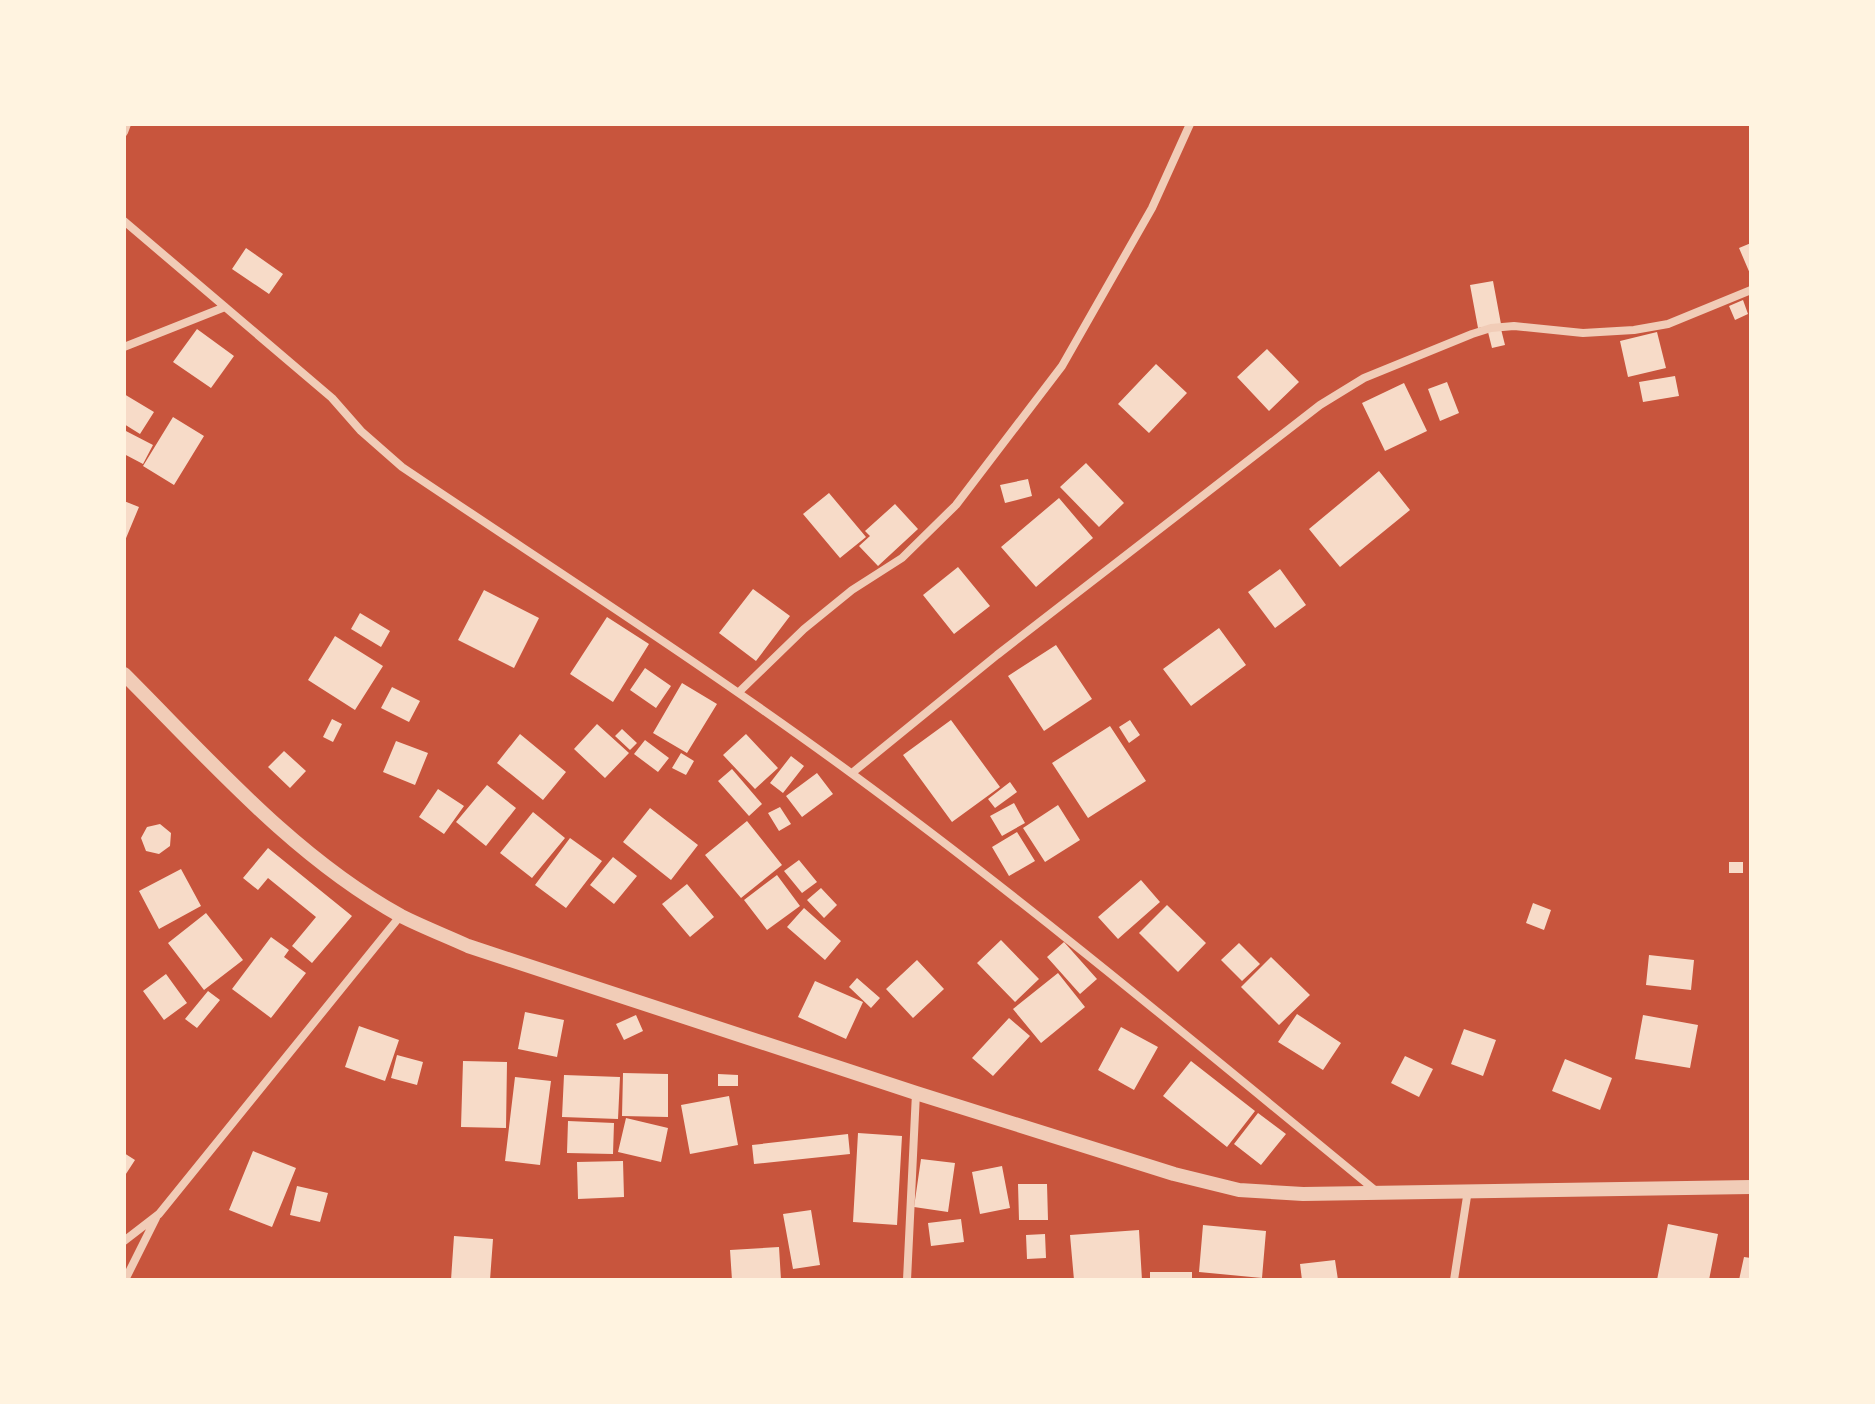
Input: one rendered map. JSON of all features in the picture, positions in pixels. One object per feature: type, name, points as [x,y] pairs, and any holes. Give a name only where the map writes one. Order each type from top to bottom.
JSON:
[{"type":"street","points":[[124,132],[127,124]]},
{"type":"street","points":[[739,692],[804,629],[852,590],[902,558],[956,505],[1062,366],[1152,208],[1190,124]]},
{"type":"street","points":[[124,221],[332,398],[361,431],[402,467],[739,692],[852,773],[1059,930],[1376,1191]]},
{"type":"street","points":[[852,773],[997,655],[1320,405],[1364,378],[1491,328],[1514,326],[1583,333],[1634,330],[1668,324],[1751,290]]},
{"type":"street","points":[[124,347],[225,307]]},
{"type":"street","points":[[124,674],[275,824],[341,876],[401,915],[468,946],[916,1093],[1174,1174],[1239,1190],[1303,1194],[1751,1187]]},
{"type":"street","points":[[125,1280],[159,1214],[401,915]]},
{"type":"street","points":[[907,1280],[916,1093]]},
{"type":"street","points":[[1454,1280],[1468,1190]]},
{"type":"street","points":[[124,1241],[159,1214]]},
{"type":"building","points":[[1751,243],[1751,276],[1739,248]]},
{"type":"building","points":[[246,248],[283,274],[269,294],[232,269]]},
{"type":"building","points":[[1493,281],[1501,324],[1478,328],[1470,285]]},
{"type":"building","points":[[1743,300],[1748,314],[1735,320],[1729,306]]},
{"type":"building","points":[[197,329],[234,356],[211,388],[173,362]]},
{"type":"building","points":[[1501,329],[1505,345],[1492,348],[1488,332]]},
{"type":"building","points":[[1657,332],[1666,368],[1628,377],[1620,341]]},
{"type":"building","points":[[1267,349],[1299,382],[1269,411],[1237,377]]},
{"type":"building","points":[[1156,364],[1187,393],[1149,433],[1118,404]]},
{"type":"building","points":[[1675,376],[1679,396],[1643,402],[1639,382]]},
{"type":"building","points":[[1447,382],[1459,413],[1440,421],[1428,389]]},
{"type":"building","points":[[1404,383],[1427,431],[1385,451],[1362,403]]},
{"type":"building","points":[[124,394],[154,412],[140,434],[124,424]]},
{"type":"building","points":[[173,417],[204,436],[174,485],[143,466]]},
{"type":"building","points":[[124,430],[153,445],[143,464],[124,454]]},
{"type":"building","points":[[1086,463],[1124,503],[1099,527],[1060,487]]},
{"type":"building","points":[[1379,471],[1410,510],[1340,567],[1309,529]]},
{"type":"building","points":[[1028,479],[1032,496],[1005,503],[1000,485]]},
{"type":"building","points":[[829,493],[866,537],[840,558],[803,514]]},
{"type":"building","points":[[1059,498],[1093,538],[1036,587],[1001,547]]},
{"type":"building","points":[[124,501],[139,507],[124,543]]},
{"type":"building","points":[[895,504],[918,529],[878,566],[859,546],[870,536],[865,531]]},
{"type":"building","points":[[958,567],[990,606],[954,634],[923,595]]},
{"type":"building","points":[[1280,569],[1306,605],[1275,628],[1248,592]]},
{"type":"building","points":[[753,589],[790,616],[756,661],[719,633]]},
{"type":"building","points":[[484,590],[539,618],[514,668],[458,640]]},
{"type":"building","points":[[360,613],[390,631],[381,647],[351,629]]},
{"type":"building","points":[[607,617],[649,644],[613,702],[570,674]]},
{"type":"building","points":[[1219,628],[1246,665],[1191,706],[1163,669]]},
{"type":"building","points":[[335,636],[383,666],[355,710],[308,680]]},
{"type":"building","points":[[1056,645],[1092,699],[1044,731],[1008,676]]},
{"type":"building","points":[[645,668],[671,686],[656,708],[630,690]]},
{"type":"building","points":[[682,683],[717,704],[687,753],[653,733]]},
{"type":"building","points":[[392,687],[420,701],[409,722],[381,708]]},
{"type":"building","points":[[332,719],[342,724],[333,742],[323,737]]},
{"type":"building","points":[[951,720],[1000,787],[952,822],[903,755]]},
{"type":"building","points":[[1130,720],[1140,735],[1129,743],[1119,727]]},
{"type":"building","points":[[597,724],[629,753],[605,778],[574,749]]},
{"type":"building","points":[[1110,726],[1146,781],[1088,818],[1052,763]]},
{"type":"building","points":[[622,729],[637,743],[630,750],[615,736]]},
{"type":"building","points":[[520,734],[566,772],[543,800],[497,763]]},
{"type":"building","points":[[746,734],[778,768],[755,789],[723,755]]},
{"type":"building","points":[[645,740],[669,758],[658,772],[634,754]]},
{"type":"building","points":[[396,741],[428,753],[415,785],[383,772]]},
{"type":"building","points":[[284,751],[306,771],[290,788],[268,767]]},
{"type":"building","points":[[681,753],[694,761],[686,775],[672,768]]},
{"type":"building","points":[[791,756],[804,766],[783,793],[770,783]]},
{"type":"building","points":[[732,769],[762,804],[749,816],[718,781]]},
{"type":"building","points":[[817,773],[833,794],[802,817],[786,796]]},
{"type":"building","points":[[1010,782],[1017,792],[995,808],[988,799]]},
{"type":"building","points":[[487,785],[516,808],[486,846],[456,822]]},
{"type":"building","points":[[438,789],[464,806],[444,834],[419,817]]},
{"type":"building","points":[[1014,803],[1025,823],[1002,836],[990,816]]},
{"type":"building","points":[[1058,805],[1080,840],[1045,862],[1023,828]]},
{"type":"building","points":[[780,807],[791,824],[779,831],[768,813]]},
{"type":"building","points":[[650,808],[698,845],[671,880],[623,842]]},
{"type":"building","points":[[533,812],[565,838],[532,878],[500,853]]},
{"type":"building","points":[[747,821],[782,865],[741,898],[705,855]]},
{"type":"building","points":[[160,824],[171,833],[170,846],[159,854],[146,851],[141,838],[147,827]]},
{"type":"building","points":[[1017,832],[1035,861],[1009,876],[992,847]]},
{"type":"building","points":[[570,838],[602,861],[566,908],[535,885]]},
{"type":"building","points":[[268,848],[352,916],[312,963],[292,946],[316,917],[268,878],[258,890],[243,878]]},
{"type":"building","points":[[613,857],[637,876],[614,904],[590,885]]},
{"type":"building","points":[[799,860],[817,882],[802,893],[784,871]]},
{"type":"building","points":[[1729,862],[1743,862],[1743,873],[1729,873]]},
{"type":"building","points":[[181,869],[201,906],[159,929],[139,891]]},
{"type":"building","points":[[777,875],[800,906],[767,930],[744,900]]},
{"type":"building","points":[[1141,880],[1160,902],[1118,939],[1098,917]]},
{"type":"building","points":[[687,884],[714,917],[690,937],[662,904]]},
{"type":"building","points":[[821,888],[837,905],[824,918],[807,900]]},
{"type":"building","points":[[1533,903],[1551,910],[1544,930],[1526,923]]},
{"type":"building","points":[[1167,905],[1206,943],[1178,972],[1139,933]]},
{"type":"building","points":[[804,908],[841,941],[825,960],[787,927]]},
{"type":"building","points":[[206,913],[243,960],[204,990],[168,943]]},
{"type":"building","points":[[271,937],[289,950],[284,957],[306,973],[271,1018],[232,989]]},
{"type":"building","points":[[1001,940],[1039,979],[1015,1002],[977,963]]},
{"type":"building","points":[[1064,942],[1097,979],[1080,994],[1047,957]]},
{"type":"building","points":[[1239,943],[1260,964],[1242,981],[1221,960]]},
{"type":"building","points":[[1649,955],[1694,960],[1691,990],[1646,985]]},
{"type":"building","points":[[1271,957],[1310,995],[1279,1025],[1241,987]]},
{"type":"building","points":[[917,960],[944,989],[913,1018],[886,989]]},
{"type":"building","points":[[1058,973],[1085,1007],[1041,1043],[1013,1009]]},
{"type":"building","points":[[166,974],[187,1003],[164,1020],[143,991]]},
{"type":"building","points":[[857,978],[880,998],[871,1008],[849,987]]},
{"type":"building","points":[[815,981],[863,1002],[846,1039],[798,1017]]},
{"type":"building","points":[[208,991],[220,1000],[197,1028],[185,1019]]},
{"type":"building","points":[[525,1012],[564,1020],[557,1057],[518,1049]]},
{"type":"building","points":[[1297,1014],[1341,1043],[1323,1070],[1278,1042]]},
{"type":"building","points":[[636,1015],[643,1031],[624,1040],[616,1024]]},
{"type":"building","points":[[1643,1015],[1698,1025],[1690,1068],[1635,1059]]},
{"type":"building","points":[[1009,1018],[1030,1036],[993,1076],[972,1058]]},
{"type":"building","points":[[359,1026],[399,1040],[385,1081],[345,1067]]},
{"type":"building","points":[[1121,1027],[1158,1047],[1134,1090],[1098,1070]]},
{"type":"building","points":[[1464,1029],[1496,1040],[1483,1076],[1451,1064]]},
{"type":"building","points":[[397,1055],[423,1062],[417,1085],[391,1078]]},
{"type":"building","points":[[1405,1056],[1433,1069],[1419,1097],[1391,1083]]},
{"type":"building","points":[[1565,1059],[1612,1078],[1600,1110],[1552,1091]]},
{"type":"building","points":[[463,1061],[507,1062],[506,1128],[461,1127]]},
{"type":"building","points":[[1191,1061],[1255,1111],[1227,1147],[1163,1096]]},
{"type":"building","points":[[623,1073],[668,1074],[668,1117],[622,1116]]},
{"type":"building","points":[[718,1074],[738,1075],[738,1086],[718,1086]]},
{"type":"building","points":[[564,1075],[620,1077],[618,1119],[562,1117]]},
{"type":"building","points":[[515,1077],[551,1081],[540,1165],[505,1161]]},
{"type":"building","points":[[729,1096],[738,1145],[690,1154],[681,1105]]},
{"type":"building","points":[[1258,1113],[1286,1134],[1261,1165],[1234,1144]]},
{"type":"building","points":[[626,1118],[668,1128],[661,1162],[618,1152]]},
{"type":"building","points":[[568,1121],[614,1123],[613,1154],[567,1153]]},
{"type":"building","points":[[858,1133],[902,1136],[897,1225],[853,1222]]},
{"type":"building","points":[[848,1134],[850,1154],[754,1164],[752,1145]]},
{"type":"building","points":[[253,1151],[296,1168],[272,1227],[229,1210]]},
{"type":"building","points":[[124,1153],[135,1160],[124,1177]]},
{"type":"building","points":[[921,1159],[955,1163],[948,1212],[914,1207]]},
{"type":"building","points":[[623,1161],[624,1197],[578,1199],[577,1162]]},
{"type":"building","points":[[1002,1166],[1010,1208],[980,1214],[972,1172]]},
{"type":"building","points":[[1018,1184],[1047,1184],[1048,1220],[1019,1220]]},
{"type":"building","points":[[297,1186],[328,1193],[320,1222],[290,1215]]},
{"type":"building","points":[[811,1210],[820,1265],[793,1269],[783,1214]]},
{"type":"building","points":[[961,1219],[964,1242],[931,1246],[928,1223]]},
{"type":"building","points":[[1668,1224],[1718,1234],[1709,1280],[1657,1280]]},
{"type":"building","points":[[1203,1225],[1266,1231],[1262,1278],[1199,1272]]},
{"type":"building","points":[[1139,1230],[1142,1280],[1074,1280],[1070,1235]]},
{"type":"building","points":[[1045,1234],[1046,1258],[1027,1259],[1026,1235]]},
{"type":"building","points":[[454,1236],[493,1239],[490,1280],[451,1280]]},
{"type":"building","points":[[779,1247],[781,1280],[732,1280],[730,1250]]},
{"type":"building","points":[[1744,1257],[1751,1258],[1751,1280],[1739,1280]]},
{"type":"building","points":[[1335,1260],[1338,1280],[1302,1280],[1300,1264]]},
{"type":"building","points":[[1150,1272],[1192,1272],[1192,1280],[1150,1280]]}]
